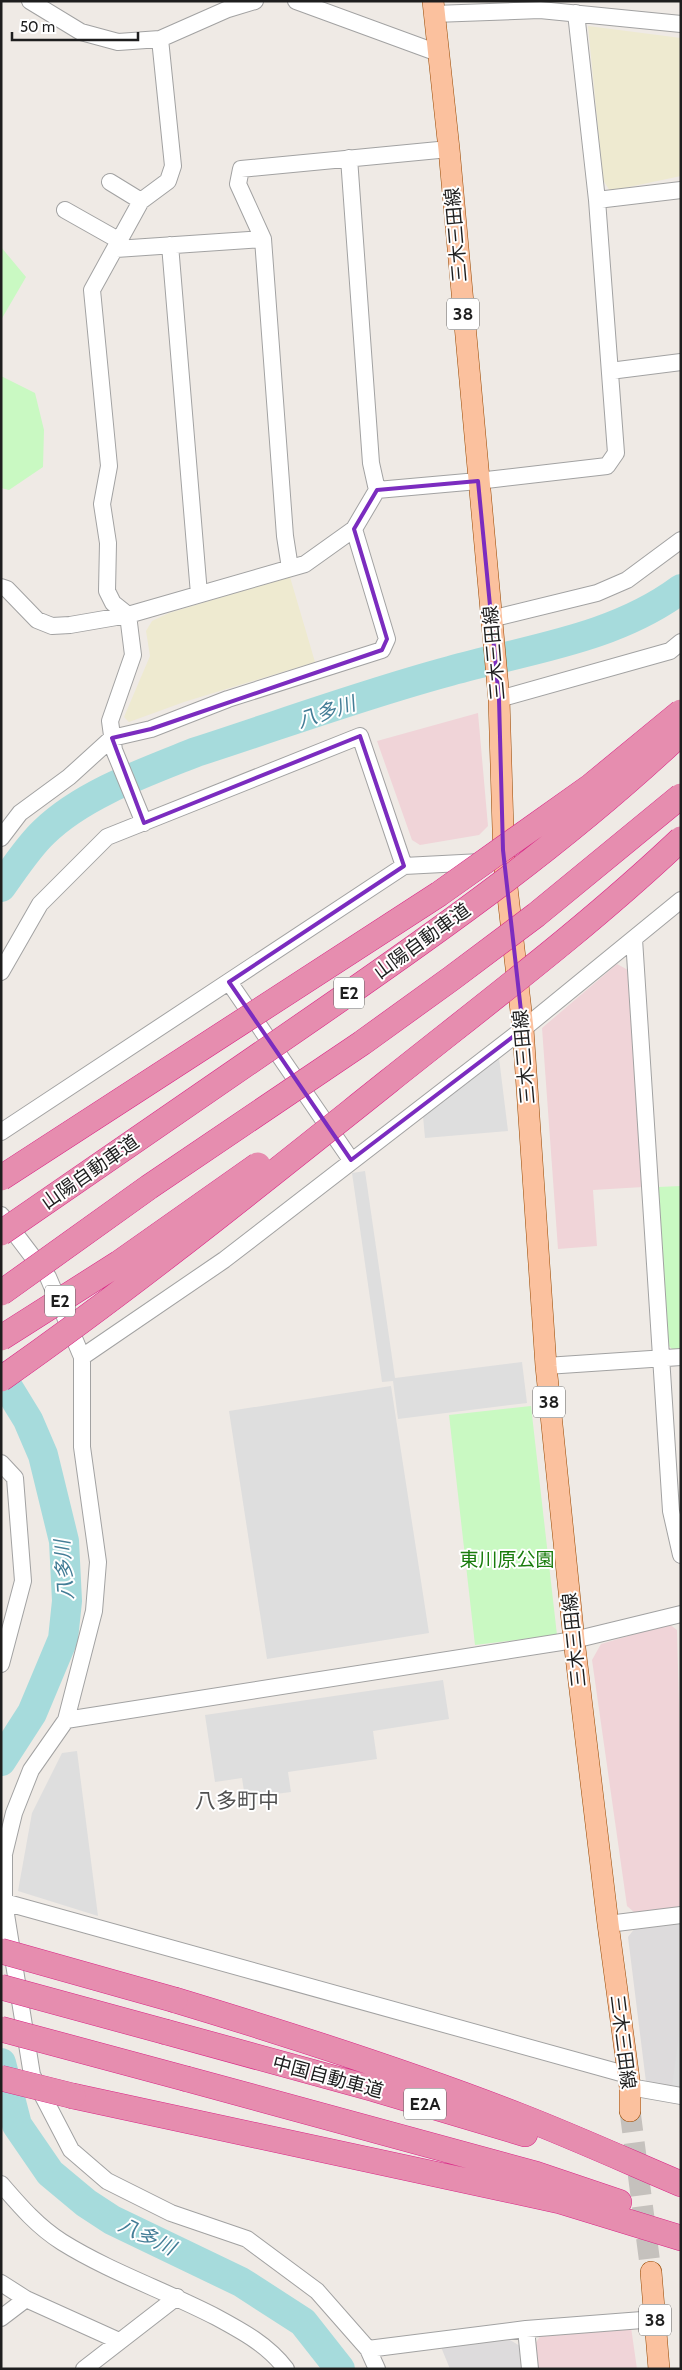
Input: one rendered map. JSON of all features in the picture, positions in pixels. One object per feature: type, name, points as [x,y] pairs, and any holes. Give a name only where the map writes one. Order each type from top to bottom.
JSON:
[{"type":"highway","points":[[1,1178],[438,894],[591,786],[681,712]]},
{"type":"highway","name":"山陽自動車道","points":[[1,1233],[447,923],[589,813],[681,733]]},
{"type":"highway","name":"E2","points":[[1,1293],[149,1187],[362,1043],[452,978],[536,915],[681,796]]},
{"type":"highway","name":"E2","points":[[1,1338],[119,1263],[471,1016],[634,884],[681,839]]},
{"type":"highway","points":[[1,1379],[132,1285],[471,1016]]},
{"type":"highway","points":[[1,1950],[278,2031],[447,2089],[521,2116],[681,2184]]},
{"type":"highway","name":"中国自動車道","points":[[1,1987],[392,2094],[529,2135],[681,2184]]},
{"type":"highway","name":"中国自動車道","points":[[1,2029],[536,2174],[681,2223]]},
{"type":"highway","points":[[1,2078],[73,2096],[560,2201],[681,2238]]},
{"type":"main road","name":"三木三田線","points":[[433,8],[449,149],[498,695],[504,861],[523,1029],[546,1366],[574,1640],[629,2081],[630,2111]]},
{"type":"main road","name":"38","points":[[651,2272],[659,2369]]},
{"type":"street","points":[[30,1],[81,32],[118,42],[160,38],[228,9],[255,1]]},
{"type":"street","points":[[296,1],[438,53]]},
{"type":"street","points":[[433,8],[540,10],[681,24]]},
{"type":"street","points":[[377,490],[478,481],[607,466],[616,453],[597,200],[576,13]]},
{"type":"street","points":[[141,817],[113,744],[110,721],[133,655],[128,615],[113,603],[107,591],[108,543],[102,504],[108,466],[92,290],[119,245],[141,201],[168,181],[173,166],[160,38]]},
{"type":"street","points":[[290,568],[285,536],[263,239],[238,184],[240,169],[449,149]]},
{"type":"street","points":[[1,586],[7,589],[37,620],[52,626],[70,625],[128,615],[305,564],[354,529],[377,490],[371,463],[349,158]]},
{"type":"street","points":[[110,182],[141,201]]},
{"type":"street","points":[[597,200],[681,190]]},
{"type":"street","points":[[65,210],[119,245],[170,245],[263,239]]},
{"type":"street","points":[[170,245],[199,594]]},
{"type":"street","points":[[610,370],[681,362]]},
{"type":"street","points":[[1,838],[20,813],[113,744],[228,699],[382,650],[387,639],[354,529]]},
{"type":"street","points":[[491,623],[597,593],[627,580],[681,540]]},
{"type":"street","points":[[498,695],[670,651],[681,642]]},
{"type":"street","points":[[1,972],[40,904],[84,857],[107,837],[141,817],[360,736],[404,866]]},
{"type":"street","points":[[1,1132],[404,866],[504,861]]},
{"type":"street","points":[[82,1357],[224,1260],[523,1029],[681,900]]},
{"type":"street","points":[[634,939],[662,1358],[670,1511],[681,1555]]},
{"type":"street","points":[[229,982],[351,1160]]},
{"type":"street","points":[[1,1215],[48,1277],[82,1357],[82,1446],[98,1562],[94,1611],[66,1720],[31,1770],[14,1813],[4,1854],[4,1902],[32,2075],[72,2150],[107,2181],[171,2213],[247,2239],[317,2291],[368,2349],[377,2369]]},
{"type":"street","points":[[546,1366],[681,1357]]},
{"type":"street","points":[[1,1463],[15,1478],[23,1581],[1,1664]]},
{"type":"street","points":[[66,1720],[574,1640],[681,1614]]},
{"type":"street","points":[[4,1902],[681,2096]]},
{"type":"street","points":[[608,1924],[681,1915]]},
{"type":"street","points":[[1,2087],[32,2075]]},
{"type":"street","points":[[1,2184],[27,2214],[61,2241],[110,2268],[176,2297],[247,2334],[279,2360],[286,2369]]},
{"type":"street","points":[[1,2283],[26,2299],[119,2341]]},
{"type":"street","points":[[84,2369],[176,2297]]},
{"type":"street","points":[[1,2318],[26,2299]]},
{"type":"street","points":[[368,2349],[526,2329],[654,2319]]},
{"type":"street","points":[[526,2329],[530,2369]]},
{"type":"highlighted area","points":[[478,481],[499,699],[503,850],[523,1029],[351,1160],[229,982],[404,866],[360,736],[144,823],[112,738],[151,729],[382,650],[387,639],[354,529],[377,490]]},
{"type":"shaded area","points":[[588,26],[681,38],[681,176],[610,191],[603,180]]},
{"type":"shaded area","points":[[290,577],[315,662],[184,702],[129,722],[124,717],[150,656],[146,631],[152,621],[169,613]]},
{"type":"shaded area","points":[[478,713],[488,826],[479,835],[420,845],[412,840],[377,741]]},
{"type":"shaded area","points":[[617,964],[628,970],[643,1187],[593,1190],[597,1246],[558,1249],[542,1028]]},
{"type":"shaded area","points":[[499,1058],[508,1131],[425,1138],[423,1116]]},
{"type":"shaded area","points":[[365,1171],[395,1378],[522,1362],[527,1403],[398,1419],[393,1381],[382,1382],[352,1173]]},
{"type":"shaded area","points":[[391,1386],[429,1633],[267,1659],[229,1411]]},
{"type":"shaded area","points":[[669,1624],[677,1630],[681,1779],[681,1909],[635,1913],[627,1906],[592,1660],[601,1644]]},
{"type":"shaded area","points":[[443,1680],[449,1719],[373,1731],[377,1759],[288,1772],[291,1792],[245,1798],[242,1778],[215,1782],[205,1715]]},
{"type":"shaded area","points":[[77,1751],[98,1916],[18,1891],[32,1813],[62,1753]]},
{"type":"shaded area","points":[[681,1923],[681,2091],[646,2082],[628,1937],[635,1928]]},
{"type":"shaded area","points":[[681,2021],[681,2088],[672,2086]]},
{"type":"shaded area","points":[[631,2327],[637,2369],[538,2369],[535,2344],[541,2335]]},
{"type":"shaded area","points":[[510,2340],[520,2346],[523,2369],[450,2369],[441,2347]]},
{"type":"green space","points":[[1,247],[26,277],[1,320]]},
{"type":"green space","points":[[1,376],[35,393],[44,430],[43,467],[9,490],[1,488]]},
{"type":"green space","points":[[681,1186],[681,1351],[674,1351],[667,1344],[658,1187]]},
{"type":"green space","name":"東川原公園","points":[[531,1406],[557,1635],[475,1645],[449,1415]]},
{"type":"waterway","name":"八多川","points":[[1,887],[32,844],[60,818],[96,795],[136,776],[196,752],[322,710],[450,671],[540,649],[599,631],[628,620],[655,606],[681,589]]},
{"type":"waterway","name":"八多川","points":[[1,1376],[28,1420],[43,1455],[64,1541],[67,1601],[63,1639],[32,1713],[1,1761]]},
{"type":"waterway","name":"八多川","points":[[1,2063],[17,2125],[50,2173],[86,2203],[112,2220],[241,2282],[303,2322],[340,2369]]},
{"type":"tunnel","points":[[630,2111],[651,2272]]},
{"type":"district","name":"八多町中","points":[[237,1800]]}]
